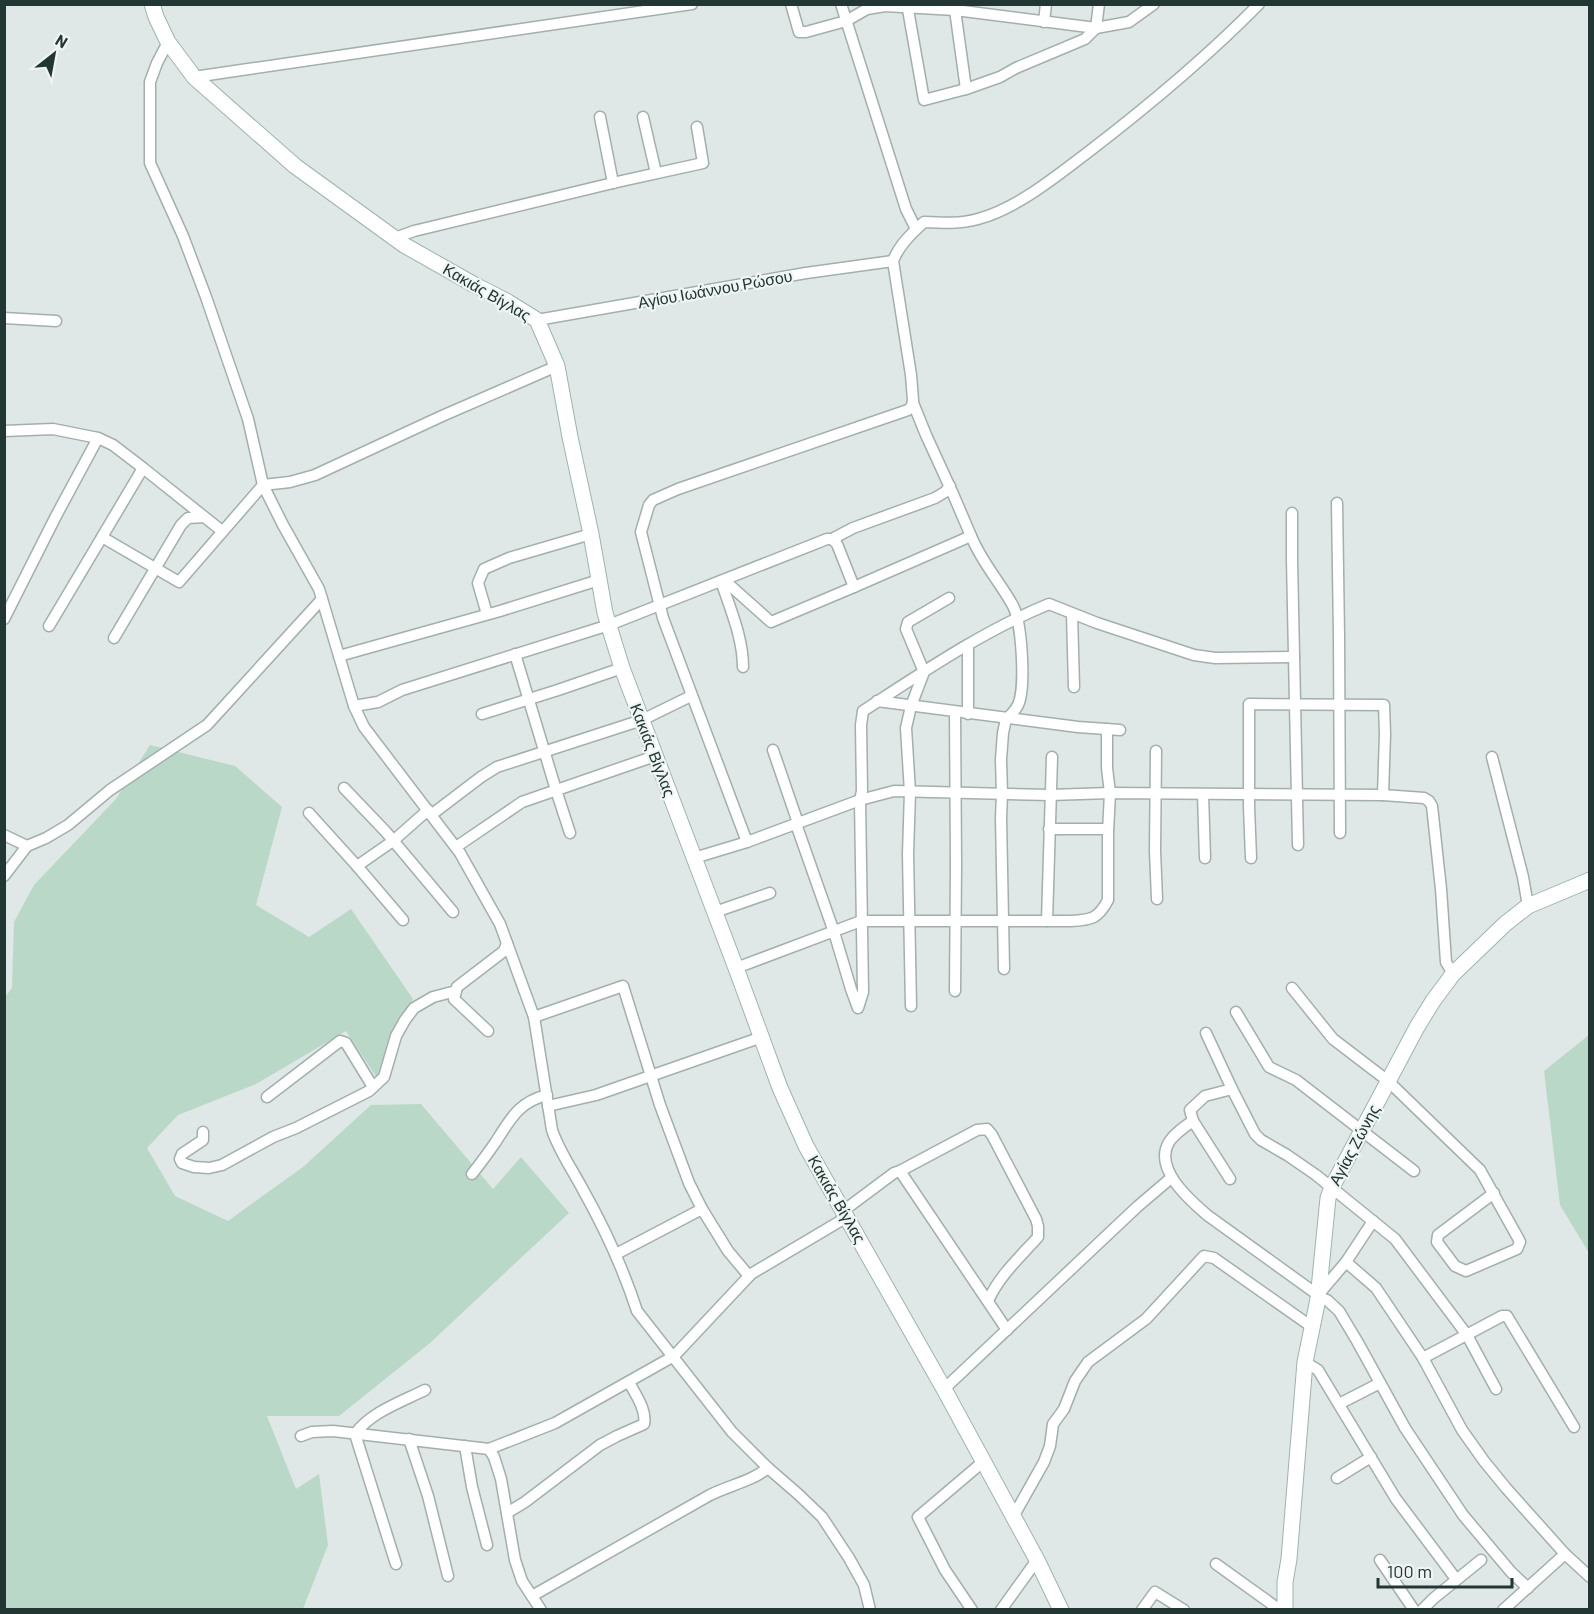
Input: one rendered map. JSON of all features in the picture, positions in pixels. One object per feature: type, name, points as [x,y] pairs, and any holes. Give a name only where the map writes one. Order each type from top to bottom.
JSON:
[{"type":"street","name":"Κακιάς Βίγλας","points":[[152,4],[168,42],[194,77],[295,166],[395,238],[537,320],[557,366],[605,613],[622,668],[780,1088],[806,1146],[984,1461],[1061,1610]]},
{"type":"street","points":[[194,77],[692,4]]},
{"type":"street","points":[[791,4],[799,32],[846,21],[867,7],[955,7],[1000,16],[1096,28],[1128,22],[1140,10],[1154,4]]},
{"type":"street","points":[[841,4],[906,209],[916,229]]},
{"type":"street","points":[[1000,16],[1002,4]]},
{"type":"street","points":[[1044,22],[1046,4]]},
{"type":"street","points":[[907,6],[924,100],[1000,77],[1038,58],[1085,39],[1096,28],[1099,4]]},
{"type":"street","points":[[1004,969],[1001,759],[1006,719],[1018,705],[1020,697],[1021,650],[1017,617],[1012,602],[976,549],[913,403],[911,375],[893,261],[896,254],[924,222],[958,224],[981,219],[1011,206],[1055,177],[1153,102],[1259,4]]},
{"type":"street","points":[[955,7],[966,89]]},
{"type":"street","points":[[168,42],[150,82],[150,163],[183,236],[206,297],[248,419],[263,485],[319,589],[354,706],[364,727],[456,847],[500,924],[534,1017],[556,1143],[582,1188],[615,1254],[630,1287],[637,1311],[732,1432],[822,1517],[864,1585],[870,1610]]},
{"type":"street","points":[[600,117],[613,183]]},
{"type":"street","points":[[643,117],[656,173]]},
{"type":"street","points":[[395,238],[414,231],[702,163],[697,127]]},
{"type":"street","name":"Αγίου Ιωάννου Ρώσου","points":[[537,320],[806,273],[893,261]]},
{"type":"street","points":[[4,318],[56,321]]},
{"type":"street","points":[[102,537],[179,582],[263,485],[290,482],[315,475],[557,366]]},
{"type":"street","points":[[747,842],[691,696],[659,604],[640,532],[649,505],[653,500],[678,489],[908,410],[913,403]]},
{"type":"street","points":[[4,431],[53,429],[98,438],[113,445],[222,531]]},
{"type":"street","points":[[4,619],[98,438]]},
{"type":"street","points":[[49,626],[143,468]]},
{"type":"street","points":[[832,540],[854,528],[935,498],[950,486]]},
{"type":"street","points":[[1336,503],[1340,833]]},
{"type":"street","points":[[1292,513],[1298,845]]},
{"type":"street","points":[[114,638],[181,525],[188,518],[204,517]]},
{"type":"street","points":[[487,614],[478,583],[484,569],[509,558],[591,534]]},
{"type":"street","points":[[722,580],[771,622],[971,536]]},
{"type":"street","points":[[354,706],[378,702],[402,690],[609,625],[827,539],[837,544],[854,587]]},
{"type":"street","points":[[339,656],[599,580]]},
{"type":"street","points":[[722,580],[743,653],[743,667]]},
{"type":"street","points":[[911,1006],[908,854],[910,792],[906,728],[911,706],[924,672],[906,629],[908,622],[949,598]]},
{"type":"street","points":[[4,876],[27,846],[68,825],[110,790],[207,725],[322,599]]},
{"type":"street","points":[[773,750],[858,1008],[863,992],[860,800],[863,711],[968,645],[1017,617],[1049,604],[1097,623],[1194,655],[1215,658],[1294,657]]},
{"type":"street","points":[[1072,614],[1074,687]]},
{"type":"street","points":[[968,645],[968,714]]},
{"type":"street","points":[[515,654],[570,833]]},
{"type":"street","points":[[482,714],[622,668]]},
{"type":"street","points":[[357,866],[497,767],[642,720],[691,696]]},
{"type":"street","points":[[877,701],[1006,719],[1120,730]]},
{"type":"street","points":[[1251,858],[1249,704],[1384,705],[1383,795]]},
{"type":"street","points":[[955,712],[957,864],[955,990]]},
{"type":"street","points":[[736,968],[861,921],[1047,921],[1087,920],[1096,916],[1103,910],[1108,900],[1110,793],[1107,768],[1107,729]]},
{"type":"street","points":[[1156,751],[1157,899]]},
{"type":"street","points":[[456,847],[522,802],[655,756]]},
{"type":"street","points":[[1047,921],[1052,757]]},
{"type":"street","points":[[1492,757],[1523,877],[1528,906]]},
{"type":"street","points":[[344,788],[393,841],[453,912]]},
{"type":"street","points":[[694,858],[747,842],[860,800],[894,791],[1050,795],[1110,793],[1383,795],[1424,798],[1432,806],[1446,962],[1453,974]]},
{"type":"street","points":[[1203,794],[1205,858]]},
{"type":"street","points":[[309,813],[403,920]]},
{"type":"street","points":[[1049,829],[1108,829]]},
{"type":"street","points":[[4,835],[27,846]]},
{"type":"street","name":"Αγίας Ζώνης","points":[[1282,1610],[1289,1559],[1305,1362],[1318,1297],[1328,1197],[1332,1187],[1433,1000],[1453,974],[1505,924],[1528,906],[1590,880]]},
{"type":"street","points":[[715,912],[770,893]]},
{"type":"street","points":[[488,1031],[454,999],[457,987],[504,951],[507,943]]},
{"type":"street","points":[[534,1017],[623,986],[651,1076],[689,1183],[728,1251],[749,1276]]},
{"type":"street","points":[[1292,988],[1333,1039],[1388,1081],[1480,1170],[1494,1193],[1520,1242],[1517,1249],[1466,1271],[1459,1269],[1437,1242],[1438,1235],[1494,1193]]},
{"type":"street","points":[[203,1132],[203,1140],[182,1154],[180,1159],[182,1163],[209,1168],[222,1165],[264,1141],[296,1128],[369,1091],[384,1077],[396,1036],[414,1008],[433,997],[456,991]]},
{"type":"street","points":[[1236,1012],[1269,1067],[1296,1080],[1414,1171]]},
{"type":"street","points":[[1206,1033],[1255,1134],[1332,1187],[1395,1239],[1467,1335],[1496,1389]]},
{"type":"street","points":[[472,1174],[514,1113],[536,1097],[547,1100],[596,1095],[762,1037]]},
{"type":"street","points":[[267,1097],[340,1041],[346,1042],[373,1087]]},
{"type":"street","points":[[1230,1179],[1193,1120],[1190,1110],[1205,1096],[1232,1089]]},
{"type":"street","points":[[1193,1120],[1175,1134],[1167,1145],[1166,1160],[1173,1182],[1207,1215],[1318,1297],[1327,1300],[1339,1311],[1419,1452],[1463,1515],[1527,1588]]},
{"type":"street","points":[[301,1436],[323,1431],[489,1449],[555,1424],[674,1356],[749,1276],[845,1214],[894,1173],[977,1130],[987,1129],[1038,1226],[1038,1237],[994,1287],[988,1301]]},
{"type":"street","points":[[900,1170],[1007,1330]]},
{"type":"street","points":[[944,1389],[1137,1207],[1172,1178]]},
{"type":"street","points":[[615,1254],[702,1209]]},
{"type":"street","points":[[1318,1297],[1346,1262],[1373,1221]]},
{"type":"street","points":[[1013,1517],[1044,1462],[1050,1446],[1053,1424],[1064,1409],[1075,1381],[1088,1362],[1146,1319],[1204,1256],[1214,1258],[1312,1327]]},
{"type":"street","points":[[1346,1262],[1376,1288],[1423,1358],[1462,1430],[1484,1461],[1565,1554],[1590,1577]]},
{"type":"street","points":[[1423,1358],[1502,1316],[1507,1316],[1574,1427]]},
{"type":"street","points":[[1305,1362],[1318,1370],[1396,1499],[1456,1579]]},
{"type":"street","points":[[507,1513],[600,1445],[644,1424],[645,1418],[629,1382]]},
{"type":"street","points":[[1339,1404],[1380,1383]]},
{"type":"street","points":[[355,1434],[375,1415],[425,1390]]},
{"type":"street","points":[[355,1434],[396,1564]]},
{"type":"street","points":[[409,1439],[428,1496],[448,1576]]},
{"type":"street","points":[[465,1446],[472,1487],[488,1545]]},
{"type":"street","points":[[489,1449],[501,1479],[515,1560],[522,1581],[541,1610]]},
{"type":"street","points":[[1338,1478],[1371,1457]]},
{"type":"street","points":[[972,1610],[945,1570],[918,1517],[984,1461]]},
{"type":"street","points":[[532,1596],[710,1495],[755,1478],[768,1468]]},
{"type":"street","points":[[1503,1610],[1565,1554]]},
{"type":"street","points":[[1001,1610],[1037,1560]]},
{"type":"street","points":[[1380,1560],[1414,1610]]},
{"type":"street","points":[[1422,1610],[1480,1560]]},
{"type":"street","points":[[1216,1564],[1282,1610]]},
{"type":"street","points":[[1142,1610],[1155,1592],[1184,1610]]},
{"type":"green space","points":[[150,745],[235,766],[282,807],[256,905],[309,937],[351,909],[413,999],[393,1037],[377,1078],[346,1031],[256,1084],[178,1115],[147,1148],[175,1196],[228,1221],[303,1167],[371,1105],[421,1104],[493,1189],[521,1157],[569,1213],[430,1343],[339,1416],[267,1416],[296,1489],[319,1474],[328,1545],[303,1609],[5,1610],[4,998],[12,988],[14,922],[34,885],[116,799]]},
{"type":"green space","points":[[1589,1035],[1589,1253],[1560,1205],[1544,1071]]}]
